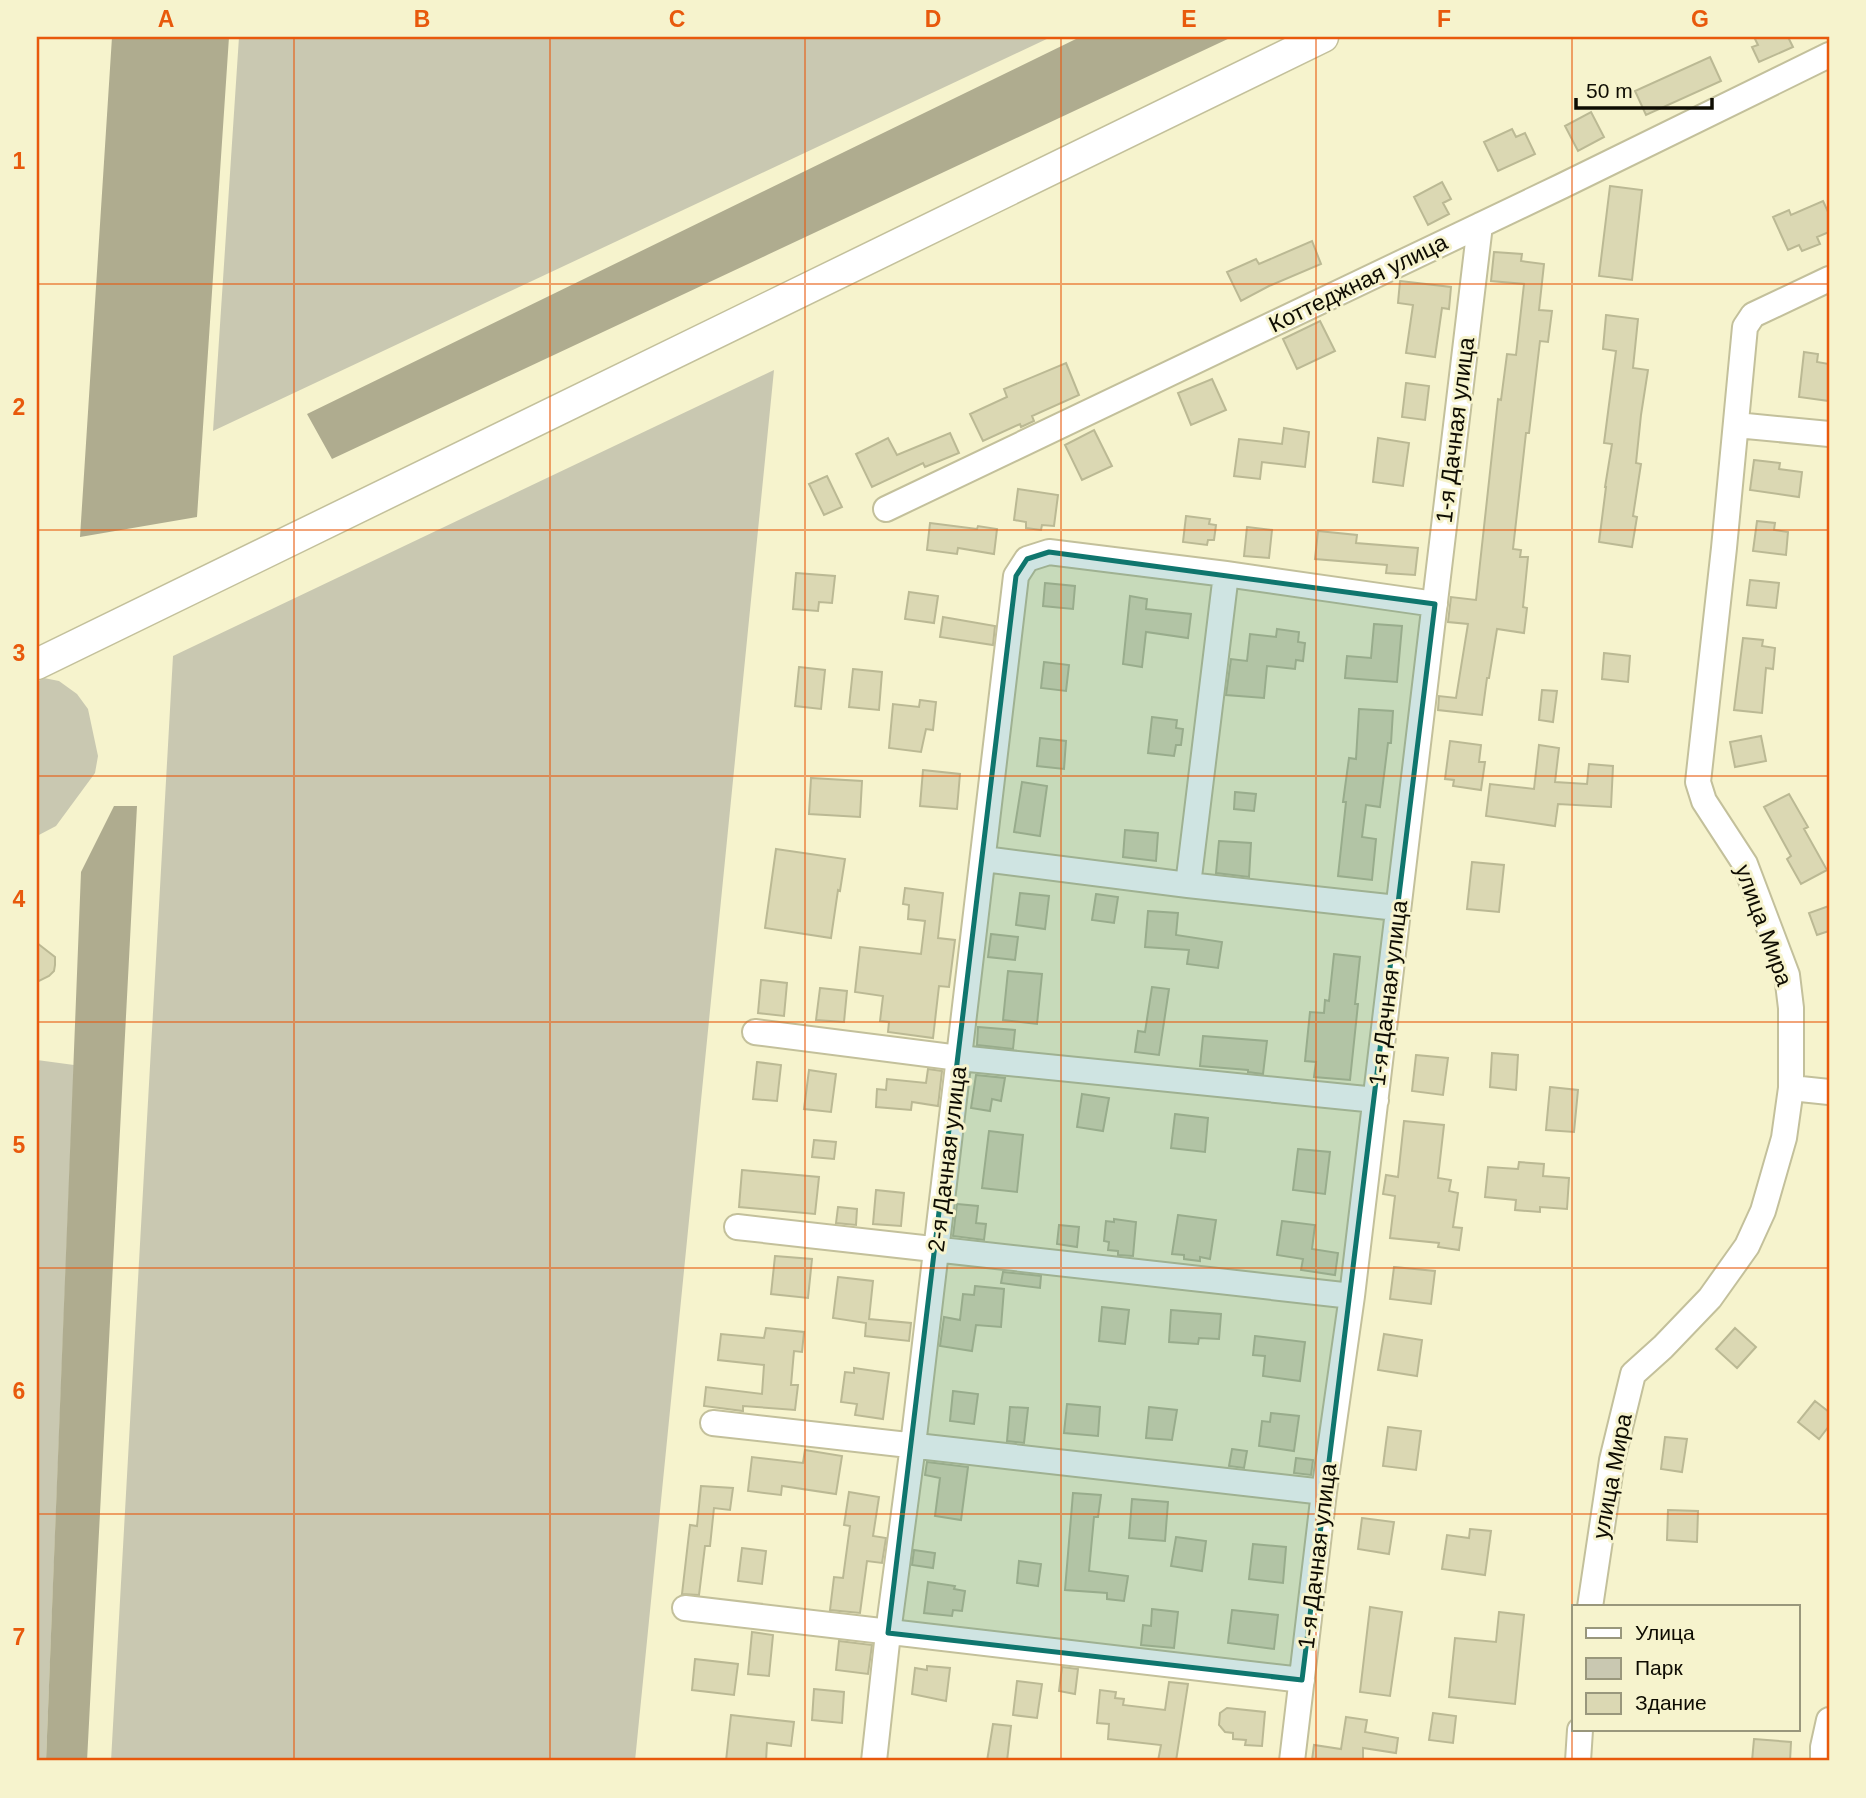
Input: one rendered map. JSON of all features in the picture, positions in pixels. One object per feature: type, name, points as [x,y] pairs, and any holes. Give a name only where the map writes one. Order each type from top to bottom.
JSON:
[{"type":"main road","points":[[37,664],[1323,37]]},
{"type":"main road","points":[[37,675],[463,469],[561,408]]},
{"type":"street","name":"Коттеджная улица","points":[[886,509],[1829,55]]},
{"type":"street","name":"1-я Дачная улица","points":[[1292,1761],[1324,1492],[1376,1100],[1480,225]]},
{"type":"street","name":"улица Мира","points":[[1590,1605],[1612,1460],[1633,1374],[1663,1347],[1710,1297],[1747,1246],[1763,1211],[1784,1138],[1790,1088],[1791,1008],[1787,975],[1745,864],[1704,801],[1698,782],[1745,327],[1754,315],[1829,279]]},
{"type":"street","points":[[1735,425],[1829,434]]},
{"type":"street","name":"2-я Дачная улица","points":[[874,1761],[1016,576],[1027,559],[1049,552],[1226,574]]},
{"type":"street","points":[[1188,885],[1226,574],[1435,604]]},
{"type":"street","points":[[984,859],[1397,908]]},
{"type":"street","points":[[755,1032],[959,1058],[1376,1100]]},
{"type":"street","points":[[1790,1088],[1829,1092]]},
{"type":"street","points":[[737,1227],[1352,1296]]},
{"type":"street","points":[[713,1423],[1324,1492]]},
{"type":"street","points":[[685,1608],[1302,1680]]},
{"type":"street","points":[[1823,1761],[1829,1720]]},
{"type":"street","points":[[1578,1761],[1580,1731]]},
{"type":"highlighted area","points":[[1049,552],[1435,604],[1302,1680],[888,1633],[1016,576],[1027,559]]},
{"type":"green space","points":[[239,37],[1051,37],[213,431]]},
{"type":"green space","points":[[774,370],[635,1761],[111,1761],[173,656]]},
{"type":"green space","points":[[44,678],[59,681],[77,694],[88,709],[98,756],[95,773],[56,826],[37,836],[37,682]]},
{"type":"green space","points":[[37,1060],[74,1065],[46,1761],[37,1761]]},
{"type":"shaded area","points":[[112,37],[229,37],[197,517],[80,537]]},
{"type":"shaded area","points":[[1080,37],[1232,37],[332,459],[307,414]]},
{"type":"shaded area","points":[[114,806],[137,806],[87,1761],[46,1761],[81,872]]},
{"type":"building","points":[[1754,37],[1788,37],[1793,47],[1759,62],[1752,47],[1758,45]]},
{"type":"building","points":[[1710,57],[1721,81],[1646,115],[1635,91]]},
{"type":"building","points":[[1591,112],[1604,137],[1578,151],[1565,126]]},
{"type":"building","points":[[1512,129],[1516,137],[1525,133],[1535,154],[1498,171],[1484,142]]},
{"type":"building","points":[[1442,182],[1451,199],[1443,203],[1449,214],[1428,225],[1414,197]]},
{"type":"building","points":[[1610,186],[1642,190],[1632,280],[1599,276]]},
{"type":"building","points":[[1823,201],[1829,214],[1829,232],[1817,237],[1820,244],[1802,251],[1799,245],[1788,250],[1773,217],[1789,210],[1791,215]]},
{"type":"building","points":[[1312,241],[1321,264],[1241,301],[1227,272],[1256,259],[1259,264]]},
{"type":"building","points":[[1494,252],[1522,254],[1521,261],[1544,264],[1539,310],[1552,311],[1548,342],[1540,341],[1513,549],[1521,550],[1520,557],[1528,557],[1523,607],[1527,608],[1524,633],[1497,629],[1482,715],[1438,710],[1439,696],[1456,698],[1468,624],[1448,622],[1451,597],[1476,600],[1498,399],[1501,400],[1507,354],[1516,355],[1524,284],[1491,281]]},
{"type":"building","points":[[1400,281],[1451,287],[1449,309],[1442,308],[1435,357],[1406,353],[1413,305],[1398,303]]},
{"type":"building","points":[[1606,315],[1638,319],[1633,368],[1648,370],[1636,463],[1641,464],[1633,516],[1637,517],[1632,547],[1599,542],[1612,444],[1604,443],[1616,351],[1603,349]]},
{"type":"building","points":[[1320,321],[1335,351],[1297,369],[1283,339]]},
{"type":"building","points":[[1804,352],[1818,354],[1817,362],[1829,364],[1829,401],[1799,397]]},
{"type":"building","points":[[1066,363],[1079,395],[1032,416],[1034,421],[1021,427],[1020,424],[983,441],[970,414],[1007,397],[1004,389]]},
{"type":"building","points":[[1212,379],[1226,410],[1191,425],[1178,393]]},
{"type":"building","points":[[1406,383],[1429,386],[1425,420],[1402,417]]},
{"type":"building","points":[[1284,428],[1309,432],[1305,467],[1262,462],[1260,479],[1234,476],[1239,439],[1282,444]]},
{"type":"building","points":[[1094,430],[1112,466],[1082,480],[1065,445]]},
{"type":"building","points":[[950,433],[959,453],[925,467],[923,463],[872,487],[856,454],[888,438],[897,455]]},
{"type":"building","points":[[1378,438],[1409,443],[1403,486],[1373,482]]},
{"type":"building","points":[[1754,460],[1780,463],[1779,469],[1802,472],[1799,497],[1750,490]]},
{"type":"building","points":[[827,476],[842,507],[824,515],[809,484]]},
{"type":"building","points":[[1018,489],[1058,495],[1054,526],[1042,525],[1041,530],[1026,528],[1026,522],[1014,520]]},
{"type":"building","points":[[1186,516],[1210,519],[1209,524],[1216,525],[1214,540],[1208,540],[1207,545],[1183,542]]},
{"type":"building","points":[[1757,521],[1775,523],[1774,530],[1788,532],[1786,555],[1753,551]]},
{"type":"building","points":[[930,523],[997,529],[994,554],[958,548],[957,554],[927,550]]},
{"type":"building","points":[[1247,527],[1272,530],[1269,558],[1244,556]]},
{"type":"building","points":[[1318,531],[1357,535],[1356,543],[1418,548],[1415,575],[1386,573],[1387,565],[1315,559]]},
{"type":"building","points":[[796,573],[835,576],[832,603],[819,602],[818,611],[793,609]]},
{"type":"building","points":[[1750,580],[1779,583],[1776,608],[1747,605]]},
{"type":"building","points":[[1045,583],[1075,586],[1073,609],[1043,606]]},
{"type":"building","points":[[909,592],[938,596],[934,623],[905,619]]},
{"type":"building","points":[[1130,596],[1147,599],[1146,609],[1191,614],[1188,638],[1146,632],[1142,667],[1123,664]]},
{"type":"building","points":[[943,617],[995,626],[993,645],[940,637]]},
{"type":"building","points":[[1374,624],[1402,626],[1397,682],[1345,678],[1347,656],[1371,658]]},
{"type":"building","points":[[1277,629],[1299,632],[1298,642],[1305,643],[1303,661],[1296,660],[1295,669],[1267,666],[1264,698],[1226,695],[1231,659],[1247,661],[1250,634],[1276,637]]},
{"type":"building","points":[[1743,638],[1763,640],[1762,646],[1775,648],[1773,669],[1766,668],[1762,713],[1734,710]]},
{"type":"building","points":[[1604,653],[1630,656],[1628,682],[1602,679]]},
{"type":"building","points":[[1044,662],[1069,665],[1066,691],[1041,688]]},
{"type":"building","points":[[799,667],[825,670],[821,709],[795,706]]},
{"type":"building","points":[[853,669],[882,672],[879,710],[849,707]]},
{"type":"building","points":[[1542,690],[1557,691],[1553,722],[1539,720]]},
{"type":"building","points":[[920,700],[936,702],[933,730],[926,729],[921,752],[889,748],[893,704],[919,707]]},
{"type":"building","points":[[1359,709],[1393,711],[1391,743],[1388,743],[1380,807],[1366,805],[1362,837],[1376,839],[1372,880],[1338,876],[1346,802],[1343,802],[1349,758],[1356,759]]},
{"type":"building","points":[[1152,717],[1177,720],[1176,728],[1183,729],[1181,745],[1176,745],[1174,756],[1148,753]]},
{"type":"building","points":[[1761,736],[1766,761],[1735,767],[1730,742]]},
{"type":"building","points":[[1040,738],[1066,741],[1064,769],[1037,766]]},
{"type":"building","points":[[1450,741],[1481,745],[1479,762],[1485,762],[1481,790],[1453,786],[1454,780],[1445,779]]},
{"type":"building","points":[[1539,745],[1559,748],[1555,782],[1587,784],[1589,764],[1613,766],[1611,807],[1558,804],[1555,826],[1486,816],[1490,784],[1534,789]]},
{"type":"building","points":[[923,770],[960,774],[957,809],[920,806]]},
{"type":"building","points":[[811,778],[862,781],[860,817],[809,814]]},
{"type":"building","points":[[1022,782],[1047,786],[1040,836],[1014,832]]},
{"type":"building","points":[[1235,792],[1256,794],[1254,811],[1234,809]]},
{"type":"building","points":[[1789,794],[1808,827],[1804,829],[1827,870],[1801,884],[1787,859],[1791,856],[1764,807]]},
{"type":"building","points":[[1125,830],[1158,833],[1156,861],[1123,857]]},
{"type":"building","points":[[1219,841],[1251,843],[1249,877],[1216,873]]},
{"type":"building","points":[[776,849],[845,859],[831,938],[765,928]]},
{"type":"building","points":[[1472,862],[1504,865],[1499,912],[1467,909]]},
{"type":"building","points":[[905,888],[943,893],[938,938],[955,940],[949,987],[939,986],[933,1038],[888,1032],[889,1022],[880,1021],[883,996],[855,992],[860,947],[921,954],[925,921],[908,919],[909,905],[903,904]]},
{"type":"building","points":[[1020,893],[1049,896],[1045,929],[1016,925]]},
{"type":"building","points":[[1096,894],[1118,897],[1114,923],[1092,920]]},
{"type":"building","points":[[1829,906],[1829,931],[1817,935],[1809,913]]},
{"type":"building","points":[[1148,911],[1178,913],[1176,935],[1222,942],[1218,968],[1187,964],[1189,950],[1145,947]]},
{"type":"building","points":[[991,934],[1018,937],[1015,960],[988,957]]},
{"type":"building","points":[[37,943],[55,957],[55,965],[49,976],[37,982]]},
{"type":"building","points":[[1334,954],[1360,957],[1350,1080],[1314,1077],[1316,1062],[1305,1061],[1310,1012],[1324,1013],[1325,1000],[1329,1001]]},
{"type":"building","points":[[1008,971],[1042,974],[1037,1024],[1003,1020]]},
{"type":"building","points":[[761,980],[787,983],[784,1016],[758,1013]]},
{"type":"building","points":[[1152,987],[1169,989],[1159,1055],[1135,1052],[1138,1031],[1145,1032]]},
{"type":"building","points":[[820,988],[847,991],[844,1022],[816,1020]]},
{"type":"building","points":[[978,1027],[1015,1030],[1013,1049],[977,1045]]},
{"type":"building","points":[[1203,1036],[1267,1041],[1263,1074],[1200,1066]]},
{"type":"building","points":[[1492,1053],[1518,1055],[1516,1090],[1490,1087]]},
{"type":"building","points":[[1416,1055],[1448,1058],[1443,1095],[1412,1091]]},
{"type":"building","points":[[757,1062],[781,1065],[777,1101],[753,1099]]},
{"type":"building","points":[[928,1069],[942,1071],[938,1106],[912,1102],[911,1110],[876,1107],[877,1089],[886,1090],[887,1079],[926,1083]]},
{"type":"building","points":[[809,1070],[836,1074],[831,1112],[804,1109]]},
{"type":"building","points":[[976,1075],[1005,1078],[1001,1101],[992,1099],[990,1111],[971,1108]]},
{"type":"building","points":[[1550,1087],[1578,1090],[1574,1132],[1546,1130]]},
{"type":"building","points":[[1082,1094],[1109,1098],[1103,1131],[1077,1127]]},
{"type":"building","points":[[1175,1114],[1208,1118],[1205,1152],[1171,1148]]},
{"type":"building","points":[[1404,1121],[1444,1125],[1438,1178],[1451,1180],[1449,1191],[1458,1193],[1453,1227],[1462,1228],[1459,1250],[1438,1247],[1439,1243],[1390,1238],[1395,1196],[1383,1194],[1386,1175],[1398,1177]]},
{"type":"building","points":[[989,1131],[1023,1135],[1017,1192],[982,1188]]},
{"type":"building","points":[[814,1140],[836,1142],[834,1159],[812,1157]]},
{"type":"building","points":[[1298,1149],[1330,1152],[1325,1194],[1293,1190]]},
{"type":"building","points":[[1519,1162],[1544,1164],[1543,1176],[1569,1178],[1567,1209],[1540,1207],[1540,1212],[1515,1210],[1516,1200],[1485,1197],[1488,1167],[1518,1169]]},
{"type":"building","points":[[742,1170],[819,1177],[815,1214],[739,1207]]},
{"type":"building","points":[[876,1190],[904,1193],[901,1226],[873,1224]]},
{"type":"building","points":[[957,1204],[978,1206],[976,1223],[986,1224],[984,1240],[953,1236]]},
{"type":"building","points":[[838,1207],[857,1209],[856,1225],[836,1223]]},
{"type":"building","points":[[1178,1215],[1216,1220],[1210,1259],[1184,1259],[1184,1255],[1172,1254]]},
{"type":"building","points":[[1114,1219],[1136,1222],[1133,1256],[1118,1255],[1118,1251],[1108,1250],[1109,1242],[1104,1241],[1106,1221],[1114,1222]]},
{"type":"building","points":[[1282,1221],[1315,1225],[1312,1249],[1338,1253],[1335,1275],[1301,1270],[1303,1259],[1277,1255]]},
{"type":"building","points":[[1059,1225],[1079,1227],[1077,1247],[1057,1244]]},
{"type":"building","points":[[775,1256],[812,1259],[808,1298],[771,1294]]},
{"type":"building","points":[[1394,1267],[1435,1271],[1431,1304],[1390,1299]]},
{"type":"building","points":[[1003,1272],[1041,1276],[1040,1288],[1001,1283]]},
{"type":"building","points":[[838,1277],[873,1281],[869,1319],[911,1323],[909,1341],[865,1336],[866,1323],[833,1318]]},
{"type":"building","points":[[975,1286],[1004,1289],[1001,1327],[976,1325],[972,1351],[940,1346],[944,1317],[960,1320],[963,1294],[974,1295]]},
{"type":"building","points":[[1102,1307],[1129,1310],[1125,1344],[1099,1341]]},
{"type":"building","points":[[1171,1310],[1221,1314],[1219,1339],[1199,1338],[1198,1344],[1169,1342]]},
{"type":"building","points":[[766,1328],[804,1332],[802,1352],[794,1351],[791,1385],[798,1385],[795,1410],[743,1406],[743,1411],[704,1406],[706,1387],[762,1394],[764,1365],[718,1360],[721,1334],[764,1338]]},
{"type":"building","points":[[1735,1328],[1756,1347],[1737,1368],[1716,1349]]},
{"type":"building","points":[[1384,1334],[1422,1340],[1417,1376],[1378,1370]]},
{"type":"building","points":[[1255,1336],[1305,1342],[1300,1381],[1263,1376],[1265,1356],[1253,1355]]},
{"type":"building","points":[[854,1368],[889,1373],[883,1419],[855,1415],[857,1404],[841,1402],[845,1372],[854,1373]]},
{"type":"building","points":[[953,1391],[978,1394],[974,1424],[950,1421]]},
{"type":"building","points":[[1815,1401],[1829,1412],[1829,1426],[1819,1439],[1798,1422]]},
{"type":"building","points":[[1067,1404],[1100,1407],[1098,1436],[1064,1433]]},
{"type":"building","points":[[1010,1407],[1028,1408],[1024,1443],[1007,1441]]},
{"type":"building","points":[[1149,1407],[1177,1410],[1172,1440],[1146,1438]]},
{"type":"building","points":[[1271,1413],[1299,1416],[1294,1451],[1259,1446],[1262,1421],[1270,1422]]},
{"type":"building","points":[[1388,1427],[1421,1431],[1416,1470],[1383,1466]]},
{"type":"building","points":[[1665,1437],[1687,1439],[1682,1472],[1661,1469]]},
{"type":"building","points":[[1232,1449],[1247,1451],[1244,1468],[1229,1466]]},
{"type":"building","points":[[805,1450],[842,1456],[836,1494],[782,1486],[781,1495],[748,1491],[752,1457],[803,1463]]},
{"type":"building","points":[[1296,1458],[1313,1460],[1311,1475],[1294,1473]]},
{"type":"building","points":[[927,1462],[968,1467],[961,1520],[935,1516],[940,1478],[925,1475]]},
{"type":"building","points":[[701,1486],[733,1488],[730,1510],[714,1508],[710,1546],[705,1546],[699,1595],[682,1594],[690,1525],[697,1526]]},
{"type":"building","points":[[849,1492],[879,1497],[873,1536],[886,1538],[882,1563],[867,1561],[860,1613],[830,1610],[834,1577],[843,1578],[850,1526],[844,1525]]},
{"type":"building","points":[[1073,1493],[1101,1495],[1098,1517],[1094,1517],[1089,1571],[1128,1576],[1124,1601],[1107,1599],[1107,1593],[1065,1590]]},
{"type":"building","points":[[1132,1499],[1168,1502],[1165,1541],[1129,1538]]},
{"type":"building","points":[[1668,1510],[1698,1511],[1697,1542],[1667,1540]]},
{"type":"building","points":[[1362,1518],[1394,1522],[1389,1554],[1358,1549]]},
{"type":"building","points":[[1470,1529],[1491,1531],[1485,1575],[1442,1569],[1447,1535],[1469,1538]]},
{"type":"building","points":[[1176,1537],[1206,1541],[1202,1571],[1171,1566]]},
{"type":"building","points":[[1253,1544],[1286,1547],[1283,1583],[1249,1579]]},
{"type":"building","points":[[742,1548],[766,1551],[762,1584],[738,1581]]},
{"type":"building","points":[[914,1550],[935,1553],[933,1568],[912,1565]]},
{"type":"building","points":[[1019,1561],[1041,1564],[1038,1586],[1017,1583]]},
{"type":"building","points":[[928,1582],[955,1586],[954,1589],[965,1591],[962,1611],[953,1610],[952,1616],[924,1613]]},
{"type":"building","points":[[1370,1607],[1402,1612],[1390,1696],[1360,1692]]},
{"type":"building","points":[[1152,1609],[1178,1612],[1174,1648],[1141,1645],[1143,1625],[1151,1626]]},
{"type":"building","points":[[1232,1610],[1278,1615],[1274,1649],[1228,1643]]},
{"type":"building","points":[[1499,1612],[1524,1615],[1515,1704],[1449,1697],[1455,1638],[1496,1642]]},
{"type":"building","points":[[752,1632],[773,1635],[769,1676],[748,1674]]},
{"type":"building","points":[[839,1641],[872,1645],[868,1674],[836,1670]]},
{"type":"building","points":[[695,1659],[738,1664],[734,1695],[692,1690]]},
{"type":"building","points":[[927,1666],[950,1668],[946,1701],[912,1694],[915,1668],[927,1670]]},
{"type":"building","points":[[1062,1667],[1078,1669],[1075,1694],[1059,1691]]},
{"type":"building","points":[[1017,1681],[1042,1684],[1037,1718],[1013,1715]]},
{"type":"building","points":[[1169,1682],[1188,1684],[1176,1761],[1158,1761],[1161,1745],[1108,1739],[1109,1724],[1097,1723],[1100,1690],[1116,1692],[1115,1698],[1124,1699],[1123,1705],[1165,1710]]},
{"type":"building","points":[[814,1689],[844,1692],[842,1723],[812,1720]]},
{"type":"building","points":[[1227,1708],[1265,1712],[1262,1746],[1245,1745],[1246,1740],[1233,1739],[1233,1733],[1225,1732],[1219,1725],[1220,1713]]},
{"type":"building","points":[[1433,1713],[1456,1716],[1453,1743],[1429,1740]]},
{"type":"building","points":[[731,1715],[794,1722],[791,1746],[767,1743],[766,1761],[726,1761]]},
{"type":"building","points":[[1346,1717],[1367,1720],[1365,1732],[1398,1738],[1396,1753],[1363,1748],[1363,1761],[1312,1760],[1314,1745],[1341,1749]]},
{"type":"building","points":[[993,1724],[1011,1726],[1007,1761],[987,1761]]},
{"type":"building","points":[[1754,1739],[1791,1742],[1790,1761],[1752,1761]]}]
